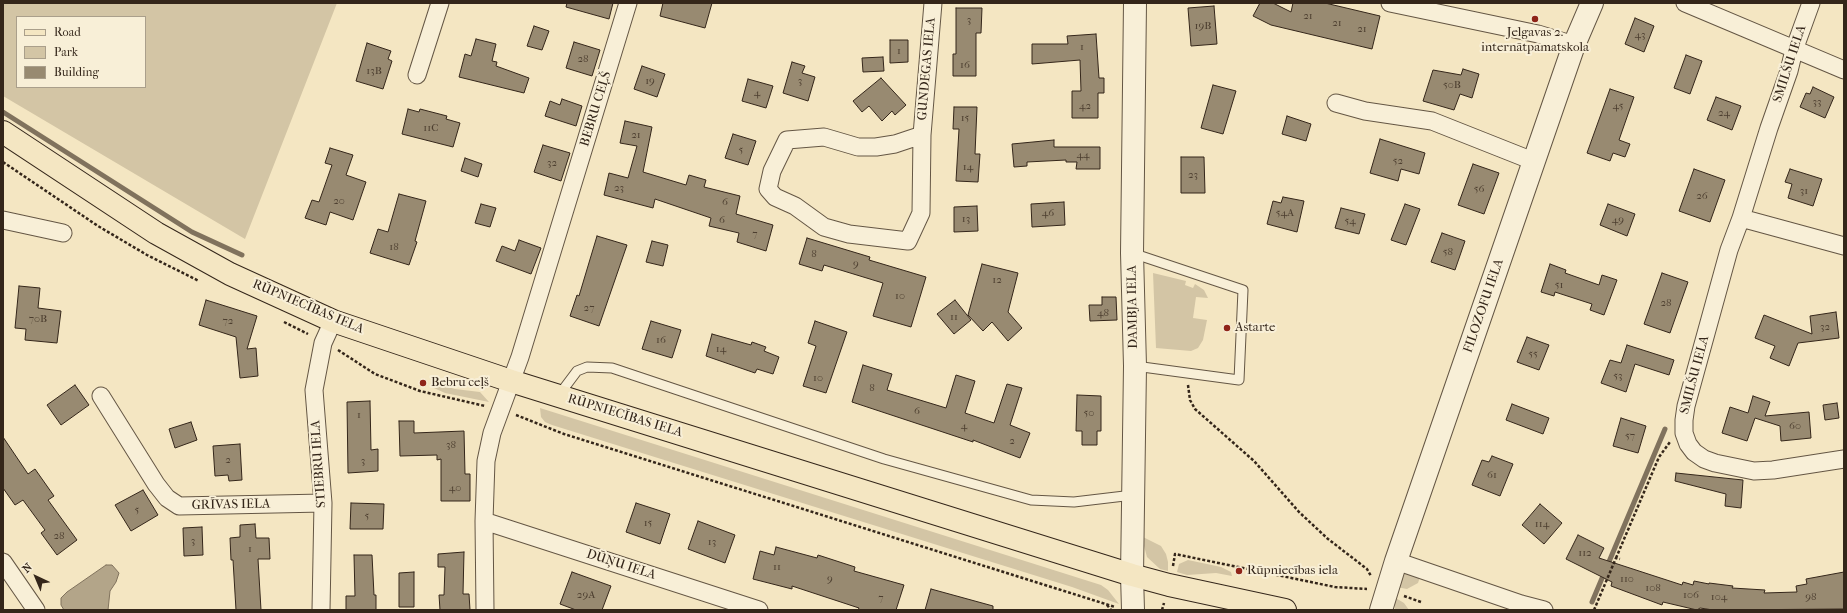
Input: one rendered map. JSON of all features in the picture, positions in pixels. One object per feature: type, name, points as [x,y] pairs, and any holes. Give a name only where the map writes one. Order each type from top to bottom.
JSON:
[{"type":"main road","name":"RŪPNIECĪBAS IELA","points":[[3,132],[156,233],[230,274],[333,320],[511,381],[1132,575],[1169,586],[1285,610]]},
{"type":"street","points":[[417,75],[440,3]]},
{"type":"street","name":"BEBRU CEĻŠ","points":[[485,610],[484,521],[486,461],[492,433],[520,357],[628,3]]},
{"type":"street","name":"GUNDEGAS IELA","points":[[922,135],[896,144],[876,147],[858,147],[824,137],[787,140],[772,171],[768,189],[775,197],[795,206],[824,227],[849,234],[908,241],[921,213],[922,135],[932,3]]},
{"type":"street","name":"DAMBJA IELA","points":[[1133,610],[1132,575],[1135,366],[1132,253],[1134,3]]},
{"type":"street","points":[[1390,3],[1538,34],[1574,44]]},
{"type":"street","name":"FILOZOFU IELA","points":[[1381,610],[1396,561],[1533,161],[1574,44],[1592,3]]},
{"type":"street","points":[[1685,3],[1844,70]]},
{"type":"street","name":"SMILŠU IELA","points":[[1811,3],[1794,50],[1790,71],[1769,128],[1741,218],[1729,250],[1686,406],[1684,433],[1688,444],[1694,452],[1704,459],[1715,463],[1754,471],[1773,470],[1844,460]]},
{"type":"street","points":[[1336,103],[1365,111],[1432,121],[1533,161]]},
{"type":"street","points":[[1741,218],[1844,246]]},
{"type":"street","points":[[3,220],[63,233]]},
{"type":"street","name":"STIEBRU IELA","points":[[321,610],[323,503],[314,390],[323,343],[333,320]]},
{"type":"street","name":"GRĪVAS IELA","points":[[101,396],[156,484],[167,498],[180,506],[323,503]]},
{"type":"street","name":"DŪŅU IELA","points":[[484,521],[759,610]]},
{"type":"street","points":[[1396,561],[1521,604],[1544,610]]},
{"type":"street","points":[[3,562],[36,610]]},
{"type":"lane","points":[[1132,253],[1243,290],[1239,380],[1135,366]]},
{"type":"lane","points":[[559,395],[577,371],[587,367],[612,368],[884,459],[1031,500],[1074,502],[1133,495]]},
{"type":"path","points":[[1186,373],[1190,400],[1195,409],[1249,456],[1299,512],[1328,539],[1367,570],[1374,580]]},
{"type":"path","points":[[1594,610],[1659,457],[1668,444],[1684,433]]},
{"type":"path","points":[[1172,573],[1175,554],[1335,588],[1370,589]]},
{"type":"path","points":[[1616,558],[1620,559]]},
{"type":"path","points":[[1401,595],[1421,602]]},
{"type":"path","points":[[1107,605],[1111,610]]},
{"type":"green space","points":[[3,3],[337,3],[245,239],[3,96]]},
{"type":"green space","points":[[1153,273],[1186,281],[1185,285],[1193,288],[1195,284],[1204,290],[1208,298],[1196,297],[1193,318],[1207,320],[1203,340],[1198,348],[1191,351],[1156,348]]},
{"type":"green space","points":[[435,383],[455,389],[480,392],[489,402],[445,393],[434,388]]},
{"type":"green space","points":[[540,408],[1101,585],[1108,590],[1119,604],[1072,587],[552,425],[545,422],[541,417]]},
{"type":"green space","points":[[1143,537],[1161,546],[1166,554],[1168,571],[1160,569],[1147,557]]},
{"type":"green space","points":[[1188,560],[1221,567],[1231,572],[1232,576],[1216,573],[1187,575],[1177,572],[1179,564]]},
{"type":"green space","points":[[1408,572],[1420,577],[1418,583],[1407,589],[1396,587],[1403,574]]},
{"type":"green space","points":[[1394,597],[1404,603],[1409,610],[1395,610]]},
{"type":"shaded area","points":[[106,565],[112,565],[119,573],[116,582],[110,591],[108,610],[64,610],[61,605],[61,598],[67,592]]},
{"type":"building","points":[[567,3],[613,3],[609,19],[566,7]]},
{"type":"building","points":[[663,3],[712,3],[705,28],[660,16]]},
{"type":"building","points":[[1260,3],[1273,3],[1291,12],[1293,3],[1325,3],[1380,16],[1372,49],[1271,25],[1253,16]]},
{"type":"building","points":[[1214,6],[1217,44],[1191,46],[1188,8]]},
{"type":"building","points":[[956,8],[982,8],[981,33],[976,33],[976,76],[953,76],[953,54],[956,54]]},
{"type":"building","points":[[1635,18],[1654,26],[1644,52],[1625,44]]},
{"type":"building","points":[[534,26],[549,31],[542,50],[527,46]]},
{"type":"building","points":[[1096,34],[1099,78],[1104,78],[1104,93],[1098,93],[1098,118],[1072,118],[1072,91],[1081,91],[1080,60],[1032,64],[1032,44],[1068,44],[1067,36]]},
{"type":"building","points":[[476,39],[496,44],[492,61],[497,62],[496,66],[529,78],[524,93],[459,77],[465,54],[471,56]]},
{"type":"building","points":[[890,40],[908,40],[908,62],[890,63]]},
{"type":"building","points":[[574,42],[600,50],[592,76],[566,68]]},
{"type":"building","points":[[367,43],[391,51],[388,59],[392,61],[383,89],[356,81]]},
{"type":"building","points":[[1686,55],[1702,61],[1690,94],[1674,88]]},
{"type":"building","points":[[883,57],[884,71],[863,72],[862,58]]},
{"type":"building","points":[[792,62],[805,66],[802,73],[815,77],[808,101],[783,93]]},
{"type":"building","points":[[642,66],[665,74],[657,97],[634,89]]},
{"type":"building","points":[[1463,69],[1479,74],[1472,98],[1460,94],[1454,110],[1423,101],[1433,70],[1461,75]]},
{"type":"building","points":[[881,78],[906,105],[895,115],[892,111],[882,121],[869,106],[862,112],[853,101]]},
{"type":"building","points":[[748,79],[773,86],[766,108],[742,101]]},
{"type":"building","points":[[1213,85],[1236,91],[1223,134],[1201,128]]},
{"type":"building","points":[[1813,87],[1834,97],[1825,118],[1800,107],[1806,93],[1810,94]]},
{"type":"building","points":[[1610,89],[1634,97],[1619,140],[1630,144],[1625,157],[1613,153],[1610,161],[1587,153]]},
{"type":"building","points":[[1716,97],[1741,106],[1732,130],[1707,120]]},
{"type":"building","points":[[562,99],[582,106],[576,126],[545,116],[550,101],[560,105]]},
{"type":"building","points":[[954,107],[977,107],[975,154],[980,154],[978,182],[956,181],[959,129],[953,129]]},
{"type":"building","points":[[408,109],[419,112],[420,109],[447,116],[446,119],[460,123],[453,147],[402,134]]},
{"type":"building","points":[[1287,116],[1311,124],[1306,141],[1282,134]]},
{"type":"building","points":[[625,121],[652,127],[643,172],[686,185],[689,175],[706,180],[704,187],[740,196],[736,214],[773,225],[766,251],[737,242],[739,233],[709,226],[711,218],[655,199],[653,208],[604,195],[609,173],[628,178],[637,146],[620,143]]},
{"type":"building","points":[[733,134],[756,141],[748,165],[725,158]]},
{"type":"building","points":[[1380,139],[1425,153],[1419,174],[1401,169],[1398,181],[1370,173]]},
{"type":"building","points":[[1054,140],[1054,147],[1100,147],[1100,169],[1076,169],[1077,162],[1066,162],[1066,160],[1027,162],[1027,166],[1014,167],[1012,144]]},
{"type":"building","points":[[543,145],[570,153],[561,181],[534,172]]},
{"type":"building","points":[[330,148],[353,155],[346,175],[366,182],[353,220],[330,212],[326,225],[305,218],[312,200],[319,202],[332,165],[325,163]]},
{"type":"building","points":[[1181,157],[1204,157],[1205,193],[1181,193]]},
{"type":"building","points":[[465,158],[482,164],[478,177],[461,171]]},
{"type":"building","points":[[1473,164],[1499,173],[1484,214],[1458,205]]},
{"type":"building","points":[[1694,169],[1725,180],[1710,222],[1679,211]]},
{"type":"building","points":[[1790,169],[1822,179],[1813,206],[1788,198],[1792,184],[1785,182]]},
{"type":"building","points":[[399,194],[426,201],[415,241],[417,242],[409,265],[370,253],[378,229],[388,232]]},
{"type":"building","points":[[1283,197],[1304,201],[1297,232],[1267,224],[1273,201],[1281,203]]},
{"type":"building","points":[[1064,202],[1065,225],[1032,227],[1031,204]]},
{"type":"building","points":[[481,204],[496,208],[490,227],[475,223]]},
{"type":"building","points":[[1405,204],[1420,209],[1406,245],[1391,240]]},
{"type":"building","points":[[1608,204],[1635,214],[1627,236],[1600,225]]},
{"type":"building","points":[[977,206],[978,231],[954,232],[954,207]]},
{"type":"building","points":[[1341,208],[1365,214],[1359,234],[1335,228]]},
{"type":"building","points":[[1442,233],[1465,241],[1455,270],[1431,262]]},
{"type":"building","points":[[597,236],[627,245],[599,326],[570,316],[577,295],[579,296]]},
{"type":"building","points":[[807,238],[870,257],[869,260],[926,277],[911,327],[873,316],[883,283],[824,265],[822,271],[799,264]]},
{"type":"building","points":[[519,240],[541,248],[531,274],[496,261],[502,246],[515,251]]},
{"type":"building","points":[[652,241],[668,245],[663,266],[646,262]]},
{"type":"building","points":[[982,264],[1018,273],[1008,312],[1022,328],[1008,341],[992,322],[983,331],[968,315]]},
{"type":"building","points":[[1550,264],[1566,270],[1565,273],[1599,285],[1602,275],[1617,280],[1604,315],[1590,310],[1592,304],[1555,292],[1554,296],[1541,292]]},
{"type":"building","points":[[1662,273],[1688,282],[1670,333],[1644,324]]},
{"type":"building","points":[[19,286],[40,288],[38,308],[61,311],[57,343],[25,340],[26,329],[15,328]]},
{"type":"building","points":[[1102,297],[1116,297],[1117,320],[1090,321],[1089,305],[1102,305]]},
{"type":"building","points":[[206,300],[257,316],[247,349],[256,348],[258,376],[240,378],[236,337],[199,325]]},
{"type":"building","points":[[955,300],[971,320],[954,334],[937,314]]},
{"type":"building","points":[[1836,312],[1839,338],[1798,343],[1789,366],[1770,358],[1775,346],[1755,338],[1764,315],[1812,334],[1810,316]]},
{"type":"building","points":[[651,321],[681,330],[672,358],[642,349]]},
{"type":"building","points":[[815,321],[847,332],[826,393],[803,386],[816,346],[808,343]]},
{"type":"building","points":[[712,334],[751,345],[752,342],[766,347],[764,351],[779,357],[773,374],[757,369],[755,373],[706,356]]},
{"type":"building","points":[[1527,337],[1549,345],[1539,370],[1517,362]]},
{"type":"building","points":[[1627,345],[1674,360],[1669,375],[1635,364],[1626,392],[1601,383],[1610,360],[1621,363]]},
{"type":"building","points":[[863,365],[892,374],[887,390],[946,408],[956,375],[975,381],[965,413],[994,423],[1007,384],[1022,388],[1010,425],[1030,433],[1020,458],[973,440],[973,442],[852,402]]},
{"type":"building","points":[[75,385],[89,405],[61,425],[47,405]]},
{"type":"building","points":[[1077,395],[1101,396],[1101,431],[1097,431],[1097,445],[1082,445],[1082,431],[1076,431]]},
{"type":"building","points":[[1753,396],[1770,402],[1765,416],[1809,412],[1811,438],[1781,441],[1780,426],[1755,418],[1747,441],[1722,433],[1730,407],[1748,413]]},
{"type":"building","points":[[370,401],[371,450],[378,449],[378,471],[348,473],[347,402]]},
{"type":"building","points":[[1837,403],[1839,418],[1825,420],[1823,405]]},
{"type":"building","points":[[1512,404],[1549,418],[1543,434],[1506,420]]},
{"type":"building","points":[[1621,418],[1646,426],[1638,453],[1613,446]]},
{"type":"building","points":[[399,421],[414,421],[414,433],[464,431],[465,474],[470,474],[470,501],[441,501],[441,459],[437,460],[437,455],[400,456]]},
{"type":"building","points":[[191,422],[197,440],[175,448],[169,429]]},
{"type":"building","points":[[3,437],[28,474],[35,469],[54,496],[48,500],[77,540],[57,555],[41,533],[45,530],[23,500],[15,505],[3,488]]},
{"type":"building","points":[[240,444],[242,480],[229,481],[228,475],[215,476],[213,446]]},
{"type":"building","points":[[1492,456],[1513,464],[1500,496],[1472,485],[1482,460],[1489,462]]},
{"type":"building","points":[[1676,473],[1743,480],[1741,508],[1725,506],[1726,494],[1675,481]]},
{"type":"building","points":[[143,490],[158,515],[131,531],[115,505]]},
{"type":"building","points":[[351,503],[384,504],[383,529],[350,529]]},
{"type":"building","points":[[636,503],[670,514],[660,544],[626,532]]},
{"type":"building","points":[[1540,504],[1562,523],[1544,544],[1522,525]]},
{"type":"building","points":[[698,521],[735,535],[725,563],[688,549]]},
{"type":"building","points":[[255,524],[256,538],[269,538],[270,559],[258,559],[261,610],[236,610],[230,538],[240,537],[240,525]]},
{"type":"building","points":[[202,527],[203,555],[184,556],[183,528]]},
{"type":"building","points":[[1578,535],[1604,548],[1599,558],[1682,585],[1683,582],[1693,585],[1694,581],[1733,586],[1732,588],[1765,590],[1764,593],[1797,592],[1796,586],[1807,584],[1806,579],[1844,572],[1844,609],[1713,610],[1700,608],[1697,610],[1663,602],[1662,605],[1611,586],[1612,582],[1566,559]]},
{"type":"building","points":[[776,547],[817,558],[818,555],[855,567],[854,571],[904,585],[896,610],[858,610],[859,608],[792,586],[792,589],[753,579],[760,551],[774,555]]},
{"type":"building","points":[[464,552],[463,594],[469,594],[470,610],[440,610],[439,595],[444,595],[445,567],[438,567],[438,554]]},
{"type":"building","points":[[354,555],[372,555],[376,610],[346,610],[346,596],[355,596]]},
{"type":"building","points":[[414,572],[414,607],[399,607],[399,573]]},
{"type":"building","points":[[572,572],[611,586],[602,610],[576,610],[560,604]]},
{"type":"building","points":[[931,589],[993,606],[993,610],[925,610]]},
{"type":"waterway","points":[[3,112],[192,232],[242,255]]},
{"type":"waterway","points":[[1592,602],[1665,429]]},
{"type":"place","name":"Jelgavas 2. internātpamatskola","points":[[1535,19]]},
{"type":"place","name":"Astarte","points":[[1227,328]]},
{"type":"place","name":"Bebru ceļš","points":[[423,383]]},
{"type":"place","name":"Rūpniecības iela","points":[[1239,571]]}]
